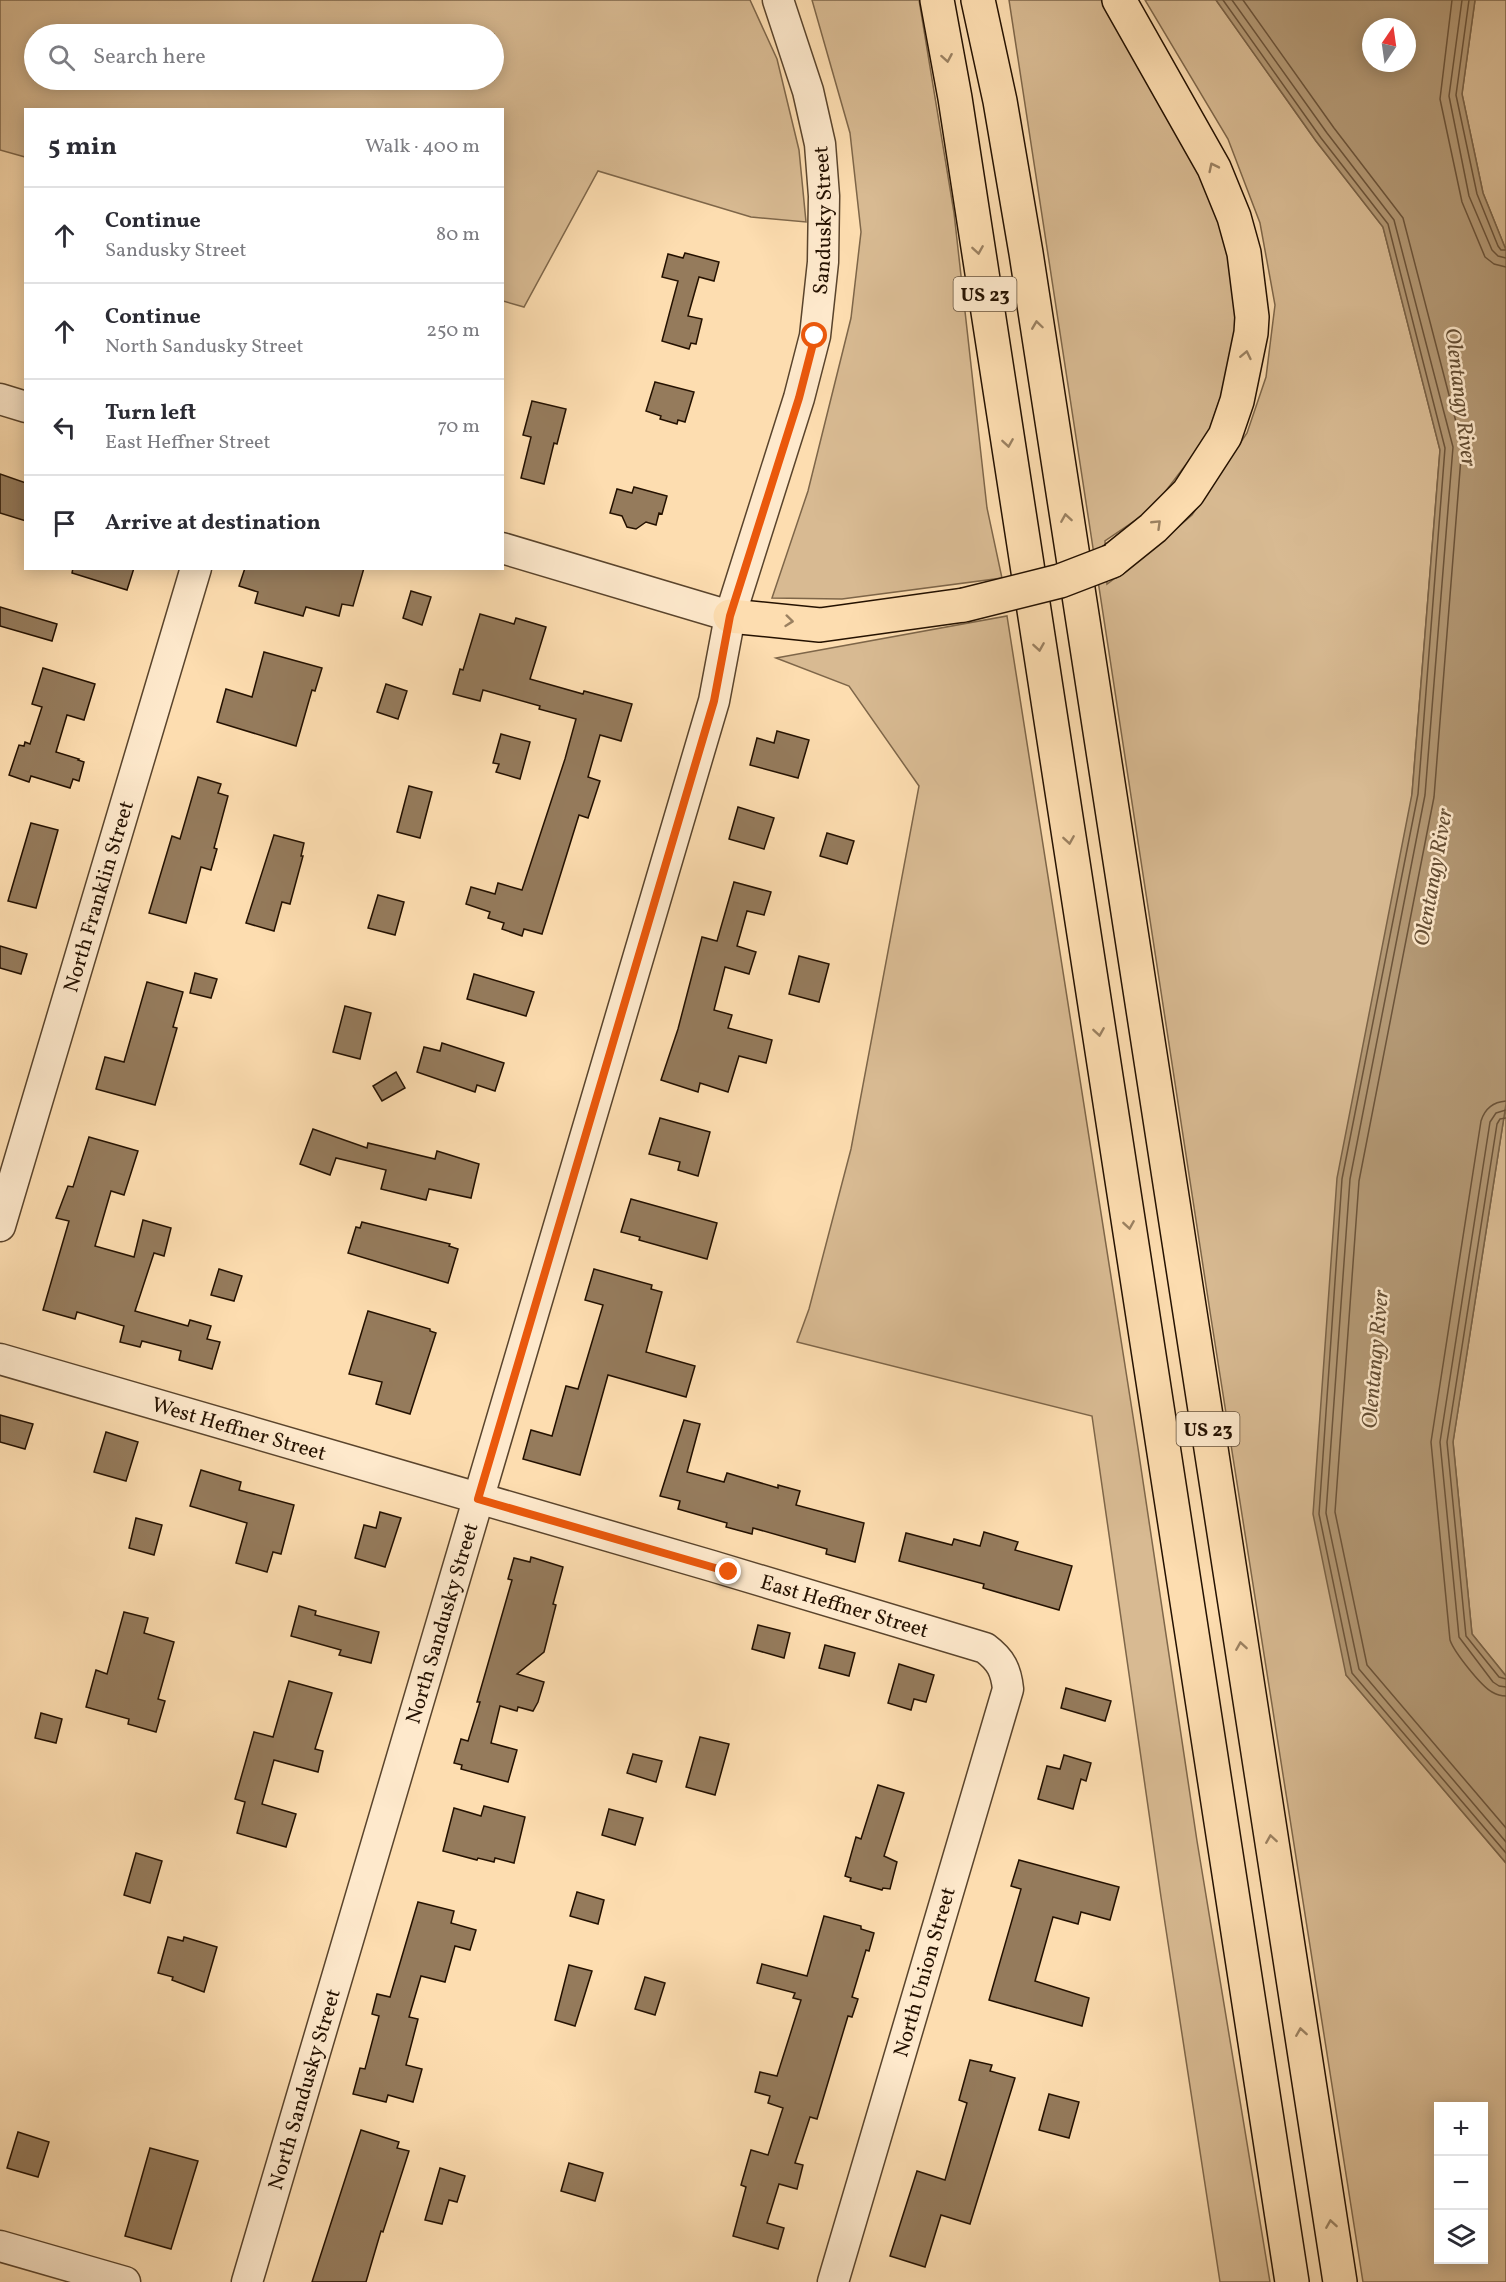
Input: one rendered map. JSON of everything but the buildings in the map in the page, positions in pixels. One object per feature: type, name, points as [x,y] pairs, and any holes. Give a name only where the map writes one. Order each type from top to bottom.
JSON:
[{"type":"highway","name":"US 23","points":[[938,0],[1292,2282]]},
{"type":"highway","name":"US 23","points":[[978,0],[1000,101],[1026,254],[1340,2282]]},
{"type":"highway","points":[[730,616],[820,625],[964,605],[1060,581],[1112,561],[1153,528],[1188,493],[1225,436],[1237,401],[1251,333],[1252,317],[1244,253],[1234,217],[1214,168],[1119,0]]},
{"type":"street","name":"Sandusky Street","points":[[730,616],[799,398],[815,336],[823,262],[824,196],[820,144],[808,92],[778,0]]},
{"type":"street","points":[[0,399],[24,406]]},
{"type":"street","points":[[504,549],[730,616]]},
{"type":"street","name":"North Franklin Street","points":[[0,1226],[195,570]]},
{"type":"street","name":"North Sandusky Street","points":[[247,2282],[714,701],[730,616]]},
{"type":"street","name":"West Heffner Street","points":[[0,1359],[478,1499]]},
{"type":"street","name":"East Heffner Street","points":[[478,1499],[985,1648],[1001,1663]]},
{"type":"street","name":"North Union Street","points":[[832,2282],[1008,1689],[1006,1673],[1001,1663]]},
{"type":"street","points":[[0,2246],[125,2282]]},
{"type":"shaded area","points":[[0,0],[750,0],[777,59],[799,150],[806,222],[751,217],[598,171],[524,307],[504,301],[504,108],[24,108],[24,157],[0,150]]},
{"type":"shaded area","points":[[812,0],[919,0],[954,213],[987,508],[1002,578],[842,599],[772,598],[808,491],[851,318],[861,232],[850,133]]},
{"type":"shaded area","points":[[1009,0],[1101,0],[1204,173],[1223,228],[1239,304],[1227,378],[1207,437],[1152,509],[1105,541],[1107,584],[1142,558],[1192,515],[1247,433],[1266,377],[1275,305],[1260,223],[1228,139],[1145,0],[1216,0],[1316,141],[1383,227],[1440,450],[1346,1675],[1506,1863],[1506,2282],[1363,2282],[1211,1318]]},
{"type":"shaded area","points":[[1475,0],[1506,0],[1506,250],[1483,193],[1462,94]]},
{"type":"shaded area","points":[[1007,616],[1138,1448],[1197,1841],[1270,2282],[1220,2282],[1161,1897],[1092,1416],[797,1342],[809,1309],[851,1149],[919,786],[849,686],[776,658]]},
{"type":"shaded area","points":[[1506,1104],[1506,1676],[1472,1634],[1453,1442]]},
{"type":"water","name":"Olentangy River","points":[[1216,0],[1475,0],[1462,94],[1483,193],[1506,250],[1506,1104],[1453,1442],[1472,1634],[1506,1676],[1506,1863],[1346,1675],[1313,1514],[1337,1178],[1412,794],[1440,450],[1383,227],[1316,141]]},
{"type":"route","points":[[729,1572],[478,1499],[714,701],[730,616],[799,398],[815,336]]}]
